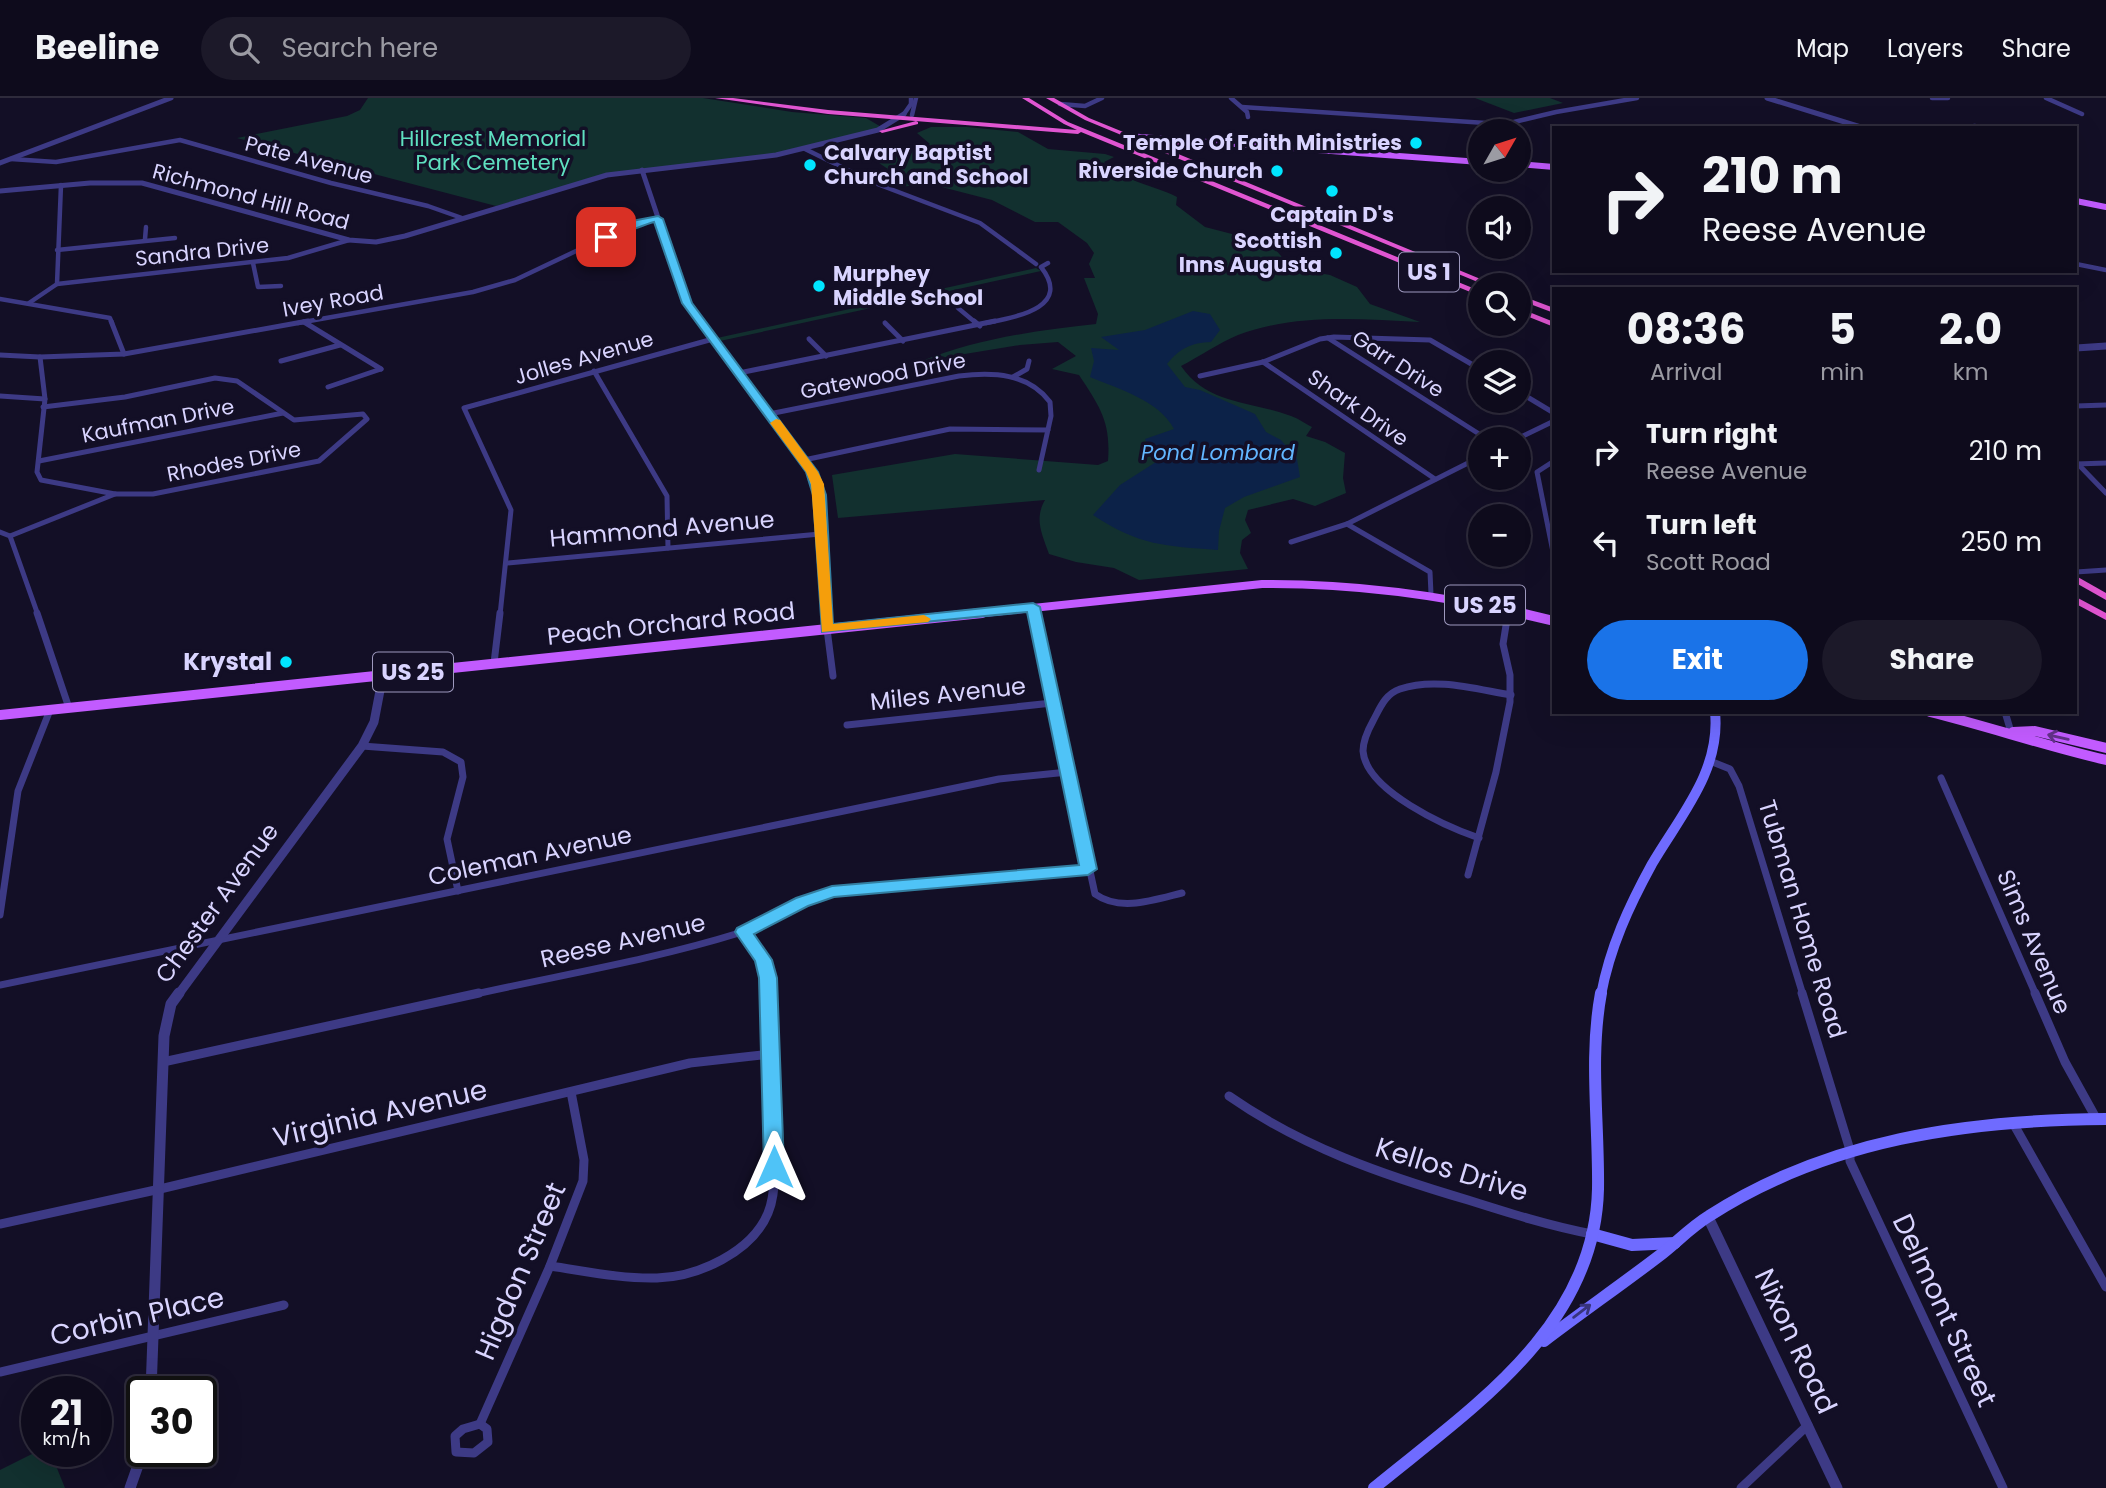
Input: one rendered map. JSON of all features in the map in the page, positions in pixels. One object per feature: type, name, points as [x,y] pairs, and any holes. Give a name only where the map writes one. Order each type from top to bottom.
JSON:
[{"type":"highway","name":"US 1","points":[[718,98],[869,116],[906,116]]},
{"type":"highway","name":"US 1","points":[[749,98],[906,116],[1116,131],[1468,276]]},
{"type":"highway","points":[[1025,98],[1043,111],[1138,153]]},
{"type":"highway","points":[[1052,100],[1082,117],[1116,131]]},
{"type":"highway","points":[[1034,127],[1047,117],[1043,111]]},
{"type":"highway","points":[[869,116],[886,119],[889,122],[885,129]]},
{"type":"highway","points":[[885,129],[951,120]]},
{"type":"highway","name":"US 1","points":[[1034,127],[1093,138],[1138,153],[1468,289]]},
{"type":"highway","points":[[1034,127],[1127,136]]},
{"type":"highway","points":[[1171,154],[1163,148],[1164,145],[1189,141]]},
{"type":"highway","points":[[1531,302],[1552,310]]},
{"type":"highway","points":[[1531,315],[1552,324]]},
{"type":"highway","points":[[2077,580],[2106,597]]},
{"type":"highway","points":[[2077,601],[2106,617]]},
{"type":"main road","points":[[1116,131],[1287,148]]},
{"type":"main road","points":[[1127,136],[1468,161]]},
{"type":"main road","points":[[1531,165],[1552,167]]},
{"type":"main road","points":[[2077,201],[2106,207]]},
{"type":"main road","name":"Peach Orchard Road","points":[[0,715],[1219,588],[1306,583],[1357,585],[1431,594],[1552,621]]},
{"type":"main road","points":[[1374,1488],[1500,1383],[1529,1353],[1569,1296],[1585,1259],[1592,1234],[1598,1190],[1596,1023],[1611,952],[1636,894],[1710,761],[1716,743],[1715,714]]},
{"type":"main road","points":[[1938,714],[2011,732],[2031,742],[2106,760]]},
{"type":"main road","points":[[2011,732],[2035,731],[2105,749]]},
{"type":"main road","points":[[1529,1353],[1708,1217],[1780,1177],[1850,1150],[1932,1131],[2011,1120],[2101,1119]]},
{"type":"main road","name":"Kellos Drive","points":[[1592,1234],[1632,1245],[1675,1243]]},
{"type":"street","points":[[0,163],[171,98]]},
{"type":"street","points":[[906,116],[911,98]]},
{"type":"street","points":[[906,116],[916,98]]},
{"type":"street","points":[[1082,117],[1077,113],[1102,98]]},
{"type":"street","points":[[1231,98],[1242,107],[1248,117]]},
{"type":"street","points":[[1527,119],[1637,98]]},
{"type":"street","points":[[1767,98],[1858,126]]},
{"type":"street","points":[[1932,98],[1948,98]]},
{"type":"street","points":[[2046,98],[2082,114]]},
{"type":"street","points":[[1052,100],[1067,107],[1085,106]]},
{"type":"street","points":[[1242,107],[1468,122]]},
{"type":"street","name":"Richmond Hill Road","points":[[0,191],[61,185],[147,183],[368,243],[463,219],[607,175],[732,162],[808,148],[885,129],[906,116]]},
{"type":"street","name":"Pate Avenue","points":[[11,159],[49,162],[168,140],[182,140],[428,206],[463,219]]},
{"type":"street","points":[[808,148],[872,182],[980,222],[1036,264]]},
{"type":"street","points":[[642,170],[681,291],[713,339],[804,460],[817,484],[833,676]]},
{"type":"street","points":[[28,303],[57,284],[61,185]]},
{"type":"street","name":"Ivey Road","points":[[0,355],[40,357],[124,354],[496,286],[635,223],[658,219]]},
{"type":"street","points":[[145,239],[146,227]]},
{"type":"street","points":[[57,250],[175,238]]},
{"type":"street","name":"Sandra Drive","points":[[57,284],[296,257],[349,240]]},
{"type":"street","points":[[253,263],[258,287],[281,286]]},
{"type":"street","points":[[739,373],[1021,316],[1046,301],[1052,291],[1052,281],[1041,267],[1048,263]]},
{"type":"street","points":[[2077,264],[2106,270]]},
{"type":"street","points":[[0,299],[110,318],[124,354]]},
{"type":"street","points":[[958,308],[980,326]]},
{"type":"street","points":[[304,322],[381,369],[328,387]]},
{"type":"street","points":[[884,323],[903,341]]},
{"type":"street","points":[[1200,376],[1264,362],[1328,337],[1425,339],[1439,344],[1468,362]]},
{"type":"street","name":"Garr Drive","points":[[1328,337],[1468,427]]},
{"type":"street","name":"Jolles Avenue","points":[[507,563],[511,510],[464,408],[713,339]]},
{"type":"street","points":[[809,339],[826,356]]},
{"type":"street","points":[[281,361],[340,345]]},
{"type":"street","points":[[2077,348],[2106,346]]},
{"type":"street","points":[[40,357],[45,400],[37,472],[41,480],[115,494]]},
{"type":"street","points":[[1013,377],[1027,369],[1029,361]]},
{"type":"street","name":"Shark Drive","points":[[1264,362],[1435,479]]},
{"type":"street","points":[[594,371],[667,496],[668,548]]},
{"type":"street","name":"Gatewood Drive","points":[[769,414],[967,374],[992,373],[1013,377],[1048,397],[1051,405],[1039,470]]},
{"type":"street","name":"Rhodes Drive","points":[[10,536],[115,494],[153,494],[319,461],[367,419],[363,414],[350,414],[294,420],[230,378],[125,397],[43,407]]},
{"type":"street","points":[[0,396],[45,400]]},
{"type":"street","points":[[1531,399],[1552,412]]},
{"type":"street","points":[[2077,406],[2106,405]]},
{"type":"street","name":"Kaufman Drive","points":[[39,461],[283,413]]},
{"type":"street","points":[[1531,432],[1552,422]]},
{"type":"street","points":[[804,460],[950,429],[1048,430]]},
{"type":"street","points":[[1552,462],[1538,472],[1552,546]]},
{"type":"street","points":[[1291,542],[1347,524],[1468,463]]},
{"type":"street","points":[[2077,464],[2106,463]]},
{"type":"street","points":[[2077,465],[2106,493]]},
{"type":"street","points":[[1347,524],[1430,572],[1431,594]]},
{"type":"street","points":[[0,532],[10,536],[55,661],[68,708]]},
{"type":"street","name":"Hammond Avenue","points":[[507,563],[820,534]]},
{"type":"street","points":[[494,663],[507,563]]},
{"type":"street","points":[[2077,572],[2102,570],[2106,577]]},
{"type":"street","points":[[1033,607],[1095,894],[1105,901],[1129,902],[1182,893]]},
{"type":"street","points":[[1468,875],[1479,838],[1511,695],[1503,644],[1508,610]]},
{"type":"street","name":"Chester Avenue","points":[[152,1376],[165,1022],[171,1004],[362,746],[374,722],[383,675]]},
{"type":"street","points":[[1479,838],[1436,821],[1379,779],[1365,758],[1366,734],[1385,697],[1399,689],[1440,685],[1511,695]]},
{"type":"street","name":"Miles Avenue","points":[[847,725],[1052,703]]},
{"type":"street","points":[[0,915],[18,791],[50,709]]},
{"type":"street","points":[[2006,714],[2011,732]]},
{"type":"street","points":[[362,746],[443,752],[461,762],[463,777],[447,839],[458,891]]},
{"type":"street","name":"Tubman Home Road","points":[[1710,761],[1730,769],[1739,786],[1850,1150]]},
{"type":"street","name":"Coleman Avenue","points":[[0,985],[999,779],[1068,772]]},
{"type":"street","name":"Sims Avenue","points":[[1941,778],[2065,1062],[2101,1119]]},
{"type":"street","name":"Reese Avenue","points":[[163,1062],[694,946],[743,932],[802,902],[832,891],[1088,869]]},
{"type":"street","points":[[550,1266],[641,1278],[681,1275],[722,1259],[762,1227],[769,1212],[773,1191],[775,1142],[767,970],[764,960],[743,932]]},
{"type":"street","name":"Virginia Avenue","points":[[0,1224],[160,1189],[690,1063],[770,1054]]},
{"type":"street","name":"Higdon Street","points":[[480,1424],[550,1266],[585,1171],[571,1091]]},
{"type":"street","name":"Kellos Drive","points":[[1229,1096],[1276,1130],[1353,1163],[1539,1221],[1592,1234]]},
{"type":"street","points":[[2011,1120],[2106,1287]]},
{"type":"street","name":"Delmont Street","points":[[1850,1150],[1850,1161],[2003,1488]]},
{"type":"street","name":"Nixon Road","points":[[1708,1217],[1732,1262],[1836,1488]]},
{"type":"street","name":"Corbin Place","points":[[0,1372],[284,1305]]},
{"type":"street","points":[[1741,1488],[1808,1425]]},
{"type":"street","points":[[130,1488],[137,1467]]},
{"type":"green space","name":"Hillcrest Memorial Park Cemetery","points":[[368,98],[703,98],[792,112],[866,118],[883,128],[792,152],[622,172],[496,206],[237,138],[347,116],[360,110]]},
{"type":"green space","points":[[1475,98],[1550,98],[1563,103],[1514,113]]},
{"type":"green space","points":[[931,127],[1018,132],[1048,149],[1114,157],[1104,162],[1120,174],[1177,197],[1176,205],[1205,227],[1232,234],[1244,232],[1257,237],[1270,243],[1287,263],[1307,271],[1330,275],[1357,287],[1370,304],[1420,322],[1328,319],[1282,323],[1238,335],[1181,366],[1203,388],[1216,395],[1291,416],[1312,427],[1306,436],[1345,453],[1343,478],[1346,493],[1315,506],[1293,499],[1248,510],[1245,520],[1251,533],[1242,540],[1240,553],[1248,569],[1139,580],[1114,568],[1076,562],[1049,554],[1040,520],[1045,500],[838,518],[832,475],[955,454],[1098,465],[1108,461],[1106,425],[1093,396],[1079,375],[1052,369],[1076,356],[1058,342],[1020,345],[922,361],[964,347],[1008,337],[1096,324],[1098,314],[1084,278],[1095,278],[1089,264],[1094,253],[1087,243],[1058,222],[1035,222],[992,200],[930,184],[899,187],[867,173],[888,169],[873,159],[930,144],[917,133]]},
{"type":"green space","points":[[1036,268],[1041,271],[720,341],[717,338]]},
{"type":"green space","points":[[21,1460],[21,1467],[56,1467],[65,1488],[0,1488],[0,1470]]},
{"type":"water","name":"Pond Lombard","points":[[1193,311],[1210,314],[1220,330],[1211,342],[1186,347],[1167,364],[1185,387],[1200,390],[1255,414],[1266,432],[1281,440],[1297,459],[1300,477],[1244,497],[1225,508],[1219,531],[1218,550],[1153,543],[1125,533],[1093,515],[1120,485],[1156,462],[1145,439],[1174,429],[1158,410],[1148,403],[1090,377],[1094,361],[1091,348],[1119,350],[1101,337],[1145,330]]},
{"type":"slow traffic","points":[[776,423],[812,472],[817,484],[827,629],[924,619]]},
{"type":"place","name":"Temple Of Faith Ministries","points":[[1416,143]]},
{"type":"place","name":"Calvary Baptist Church and School","points":[[810,165]]},
{"type":"place","name":"Riverside Church","points":[[1277,171]]},
{"type":"place","name":"Captain D's","points":[[1332,191]]},
{"type":"place","name":"Scottish Inns Augusta","points":[[1336,253]]},
{"type":"place","name":"Murphey Middle School","points":[[819,286]]},
{"type":"place","name":"Krystal","points":[[286,662]]},
{"type":"route","points":[[606,237],[635,223],[658,219],[687,303],[812,472],[819,495],[827,629],[1033,607],[1088,869],[832,891],[802,902],[743,932],[764,960],[767,970],[774,1167]]}]
